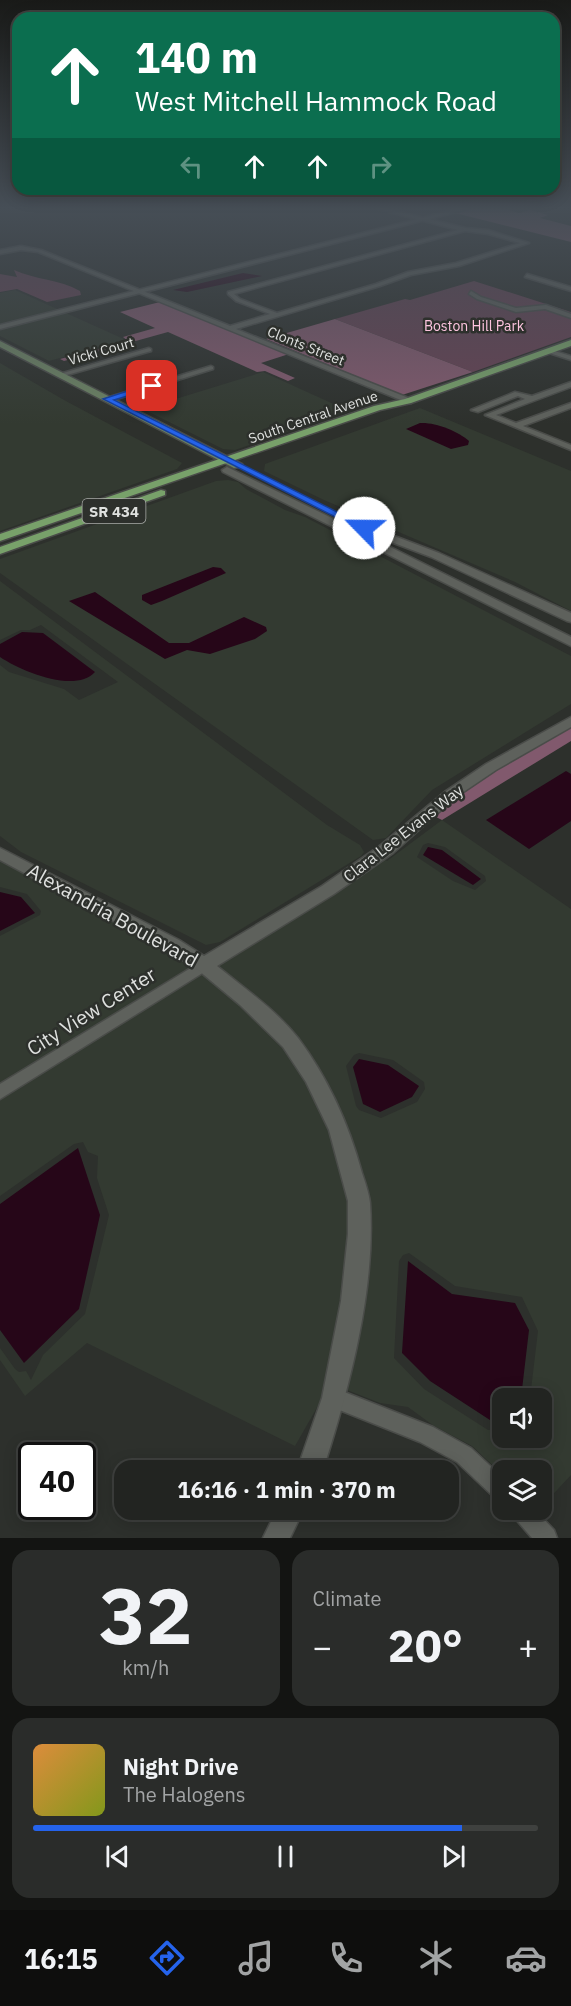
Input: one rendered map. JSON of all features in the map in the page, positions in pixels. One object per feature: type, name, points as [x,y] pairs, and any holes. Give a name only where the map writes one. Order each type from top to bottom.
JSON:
[{"type":"main road","name":"South Central Avenue","points":[[231,465],[386,412],[408,400],[571,343]]},
{"type":"main road","points":[[0,345],[231,465]]},
{"type":"main road","points":[[0,352],[216,464],[231,465]]},
{"type":"main road","points":[[22,364],[33,365],[60,375]]},
{"type":"main road","points":[[84,397],[93,396],[110,401]]},
{"type":"main road","name":"SR 434","points":[[0,538],[216,464]]},
{"type":"main road","name":"SR 434","points":[[0,551],[231,465]]},
{"type":"main road","points":[[0,545],[24,537],[31,527]]},
{"type":"street","name":"Clonts Street","points":[[111,281],[408,400]]},
{"type":"street","points":[[0,327],[184,281]]},
{"type":"street","points":[[273,281],[230,292],[238,300],[276,314]]},
{"type":"street","points":[[231,328],[389,281]]},
{"type":"street","points":[[543,281],[571,289]]},
{"type":"street","points":[[471,293],[516,310],[546,307],[571,315]]},
{"type":"street","name":"Vicki Court","points":[[60,375],[149,350]]},
{"type":"street","points":[[548,351],[571,358]]},
{"type":"street","points":[[110,401],[211,368]]},
{"type":"street","points":[[571,384],[489,416],[571,448]]},
{"type":"street","points":[[475,410],[518,394],[533,399]]},
{"type":"street","points":[[516,426],[571,405]]},
{"type":"street","points":[[231,465],[348,522],[435,555],[571,618]]},
{"type":"street","points":[[231,465],[571,642]]},
{"type":"street","name":"Clara Lee Evans Way","points":[[204,965],[328,890],[387,849],[451,794],[491,767],[571,721]]},
{"type":"street","name":"Alexandria Boulevard","points":[[0,853],[173,945],[204,965],[247,1000],[290,1042],[314,1078],[339,1130],[348,1160],[359,1201],[359,1234],[353,1301],[334,1398],[313,1460]]},
{"type":"street","name":"City View Center","points":[[0,1092],[204,965]]},
{"type":"street","points":[[334,1398],[426,1434],[464,1455],[492,1482]]},
{"type":"street","points":[[276,1538],[285,1520]]},
{"type":"street","points":[[530,1520],[546,1538]]},
{"type":"shaded area","points":[[211,281],[240,281],[187,292],[173,290]]},
{"type":"shaded area","points":[[15,290],[126,340],[49,361],[0,336],[0,293]]},
{"type":"shaded area","points":[[160,302],[289,354],[261,363],[295,378],[288,381],[265,371],[257,372],[168,332],[64,361],[60,359],[128,341],[123,337],[155,328],[120,312]]},
{"type":"shaded area","points":[[335,319],[473,372],[402,395],[266,339]]},
{"type":"shaded area","points":[[0,363],[182,463],[177,469],[0,531]]},
{"type":"shaded area","points":[[263,372],[349,411],[235,450],[223,449],[143,409]]},
{"type":"shaded area","points":[[420,408],[571,471],[571,611],[515,582],[324,500],[264,471],[265,464]]},
{"type":"shaded area","points":[[420,423],[432,424],[453,431],[469,441],[468,445],[451,449],[406,429]]},
{"type":"shaded area","points":[[216,481],[238,482],[246,489],[285,510],[305,517],[571,656],[571,704],[432,790],[386,838],[373,840],[0,573],[0,559]]},
{"type":"shaded area","points":[[213,567],[221,568],[226,573],[151,605],[142,600],[142,595]]},
{"type":"shaded area","points":[[0,581],[327,825],[360,845],[364,852],[361,856],[220,942],[206,945],[21,852],[0,836],[0,665],[9,672],[64,689],[79,700],[118,682],[41,625],[30,630],[21,630],[0,640]]},
{"type":"shaded area","points":[[95,592],[169,643],[189,643],[244,617],[266,627],[267,631],[255,639],[210,654],[187,650],[165,659],[69,601]]},
{"type":"shaded area","points":[[22,632],[43,633],[95,672],[75,681],[62,681],[34,674],[9,663],[0,657],[0,644]]},
{"type":"shaded area","points":[[571,726],[571,741],[442,820],[434,816],[483,779]]},
{"type":"shaded area","points":[[566,771],[571,774],[571,821],[529,849],[486,820]]},
{"type":"shaded area","points":[[442,820],[571,909],[571,1475],[552,1495],[552,1460],[492,1460],[492,1465],[472,1446],[434,1426],[408,1407],[380,1403],[347,1390],[364,1301],[369,1201],[358,1157],[323,1075],[298,1039],[254,996],[216,965],[384,859],[387,861]],"holes":[[[428,843],[445,847],[485,876],[486,881],[475,890],[453,881],[417,857],[423,845]],[[359,1053],[393,1060],[424,1082],[425,1089],[417,1102],[381,1118],[359,1110],[346,1066],[354,1055]],[[409,1253],[455,1286],[522,1297],[538,1331],[531,1388],[552,1388],[552,1448],[492,1448],[492,1430],[488,1430],[424,1389],[394,1358],[399,1261],[403,1255]]]},
{"type":"shaded area","points":[[428,847],[442,850],[481,879],[473,885],[423,855]]},
{"type":"shaded area","points":[[0,861],[168,949],[192,966],[0,1084],[0,936],[40,915],[41,911],[27,894],[0,887]]},
{"type":"shaded area","points":[[0,892],[21,897],[35,913],[0,931]]},
{"type":"shaded area","points":[[202,973],[241,1004],[283,1046],[306,1081],[330,1133],[349,1203],[343,1301],[323,1397],[295,1446],[87,1343],[25,1396],[0,1360],[0,1348],[15,1369],[19,1372],[26,1371],[31,1380],[43,1355],[85,1314],[109,1215],[97,1178],[98,1156],[88,1152],[83,1142],[74,1144],[0,1196],[0,1100]]},
{"type":"shaded area","points":[[359,1059],[388,1065],[419,1086],[412,1097],[380,1112],[363,1104],[353,1067]]},
{"type":"shaded area","points":[[78,1148],[100,1215],[79,1309],[24,1363],[0,1330],[0,1204]]},
{"type":"shaded area","points":[[408,1261],[452,1294],[515,1303],[529,1330],[522,1388],[492,1388],[492,1421],[430,1381],[402,1353]]},
{"type":"green space","points":[[0,281],[51,281],[72,287],[80,291],[81,295],[47,302],[17,289],[0,292]]},
{"type":"green space","name":"Boston Hill Park","points":[[474,281],[571,312],[571,337],[473,372],[335,319],[405,299],[410,300]]},
{"type":"route","points":[[152,386],[107,399],[335,516],[364,528]]}]
